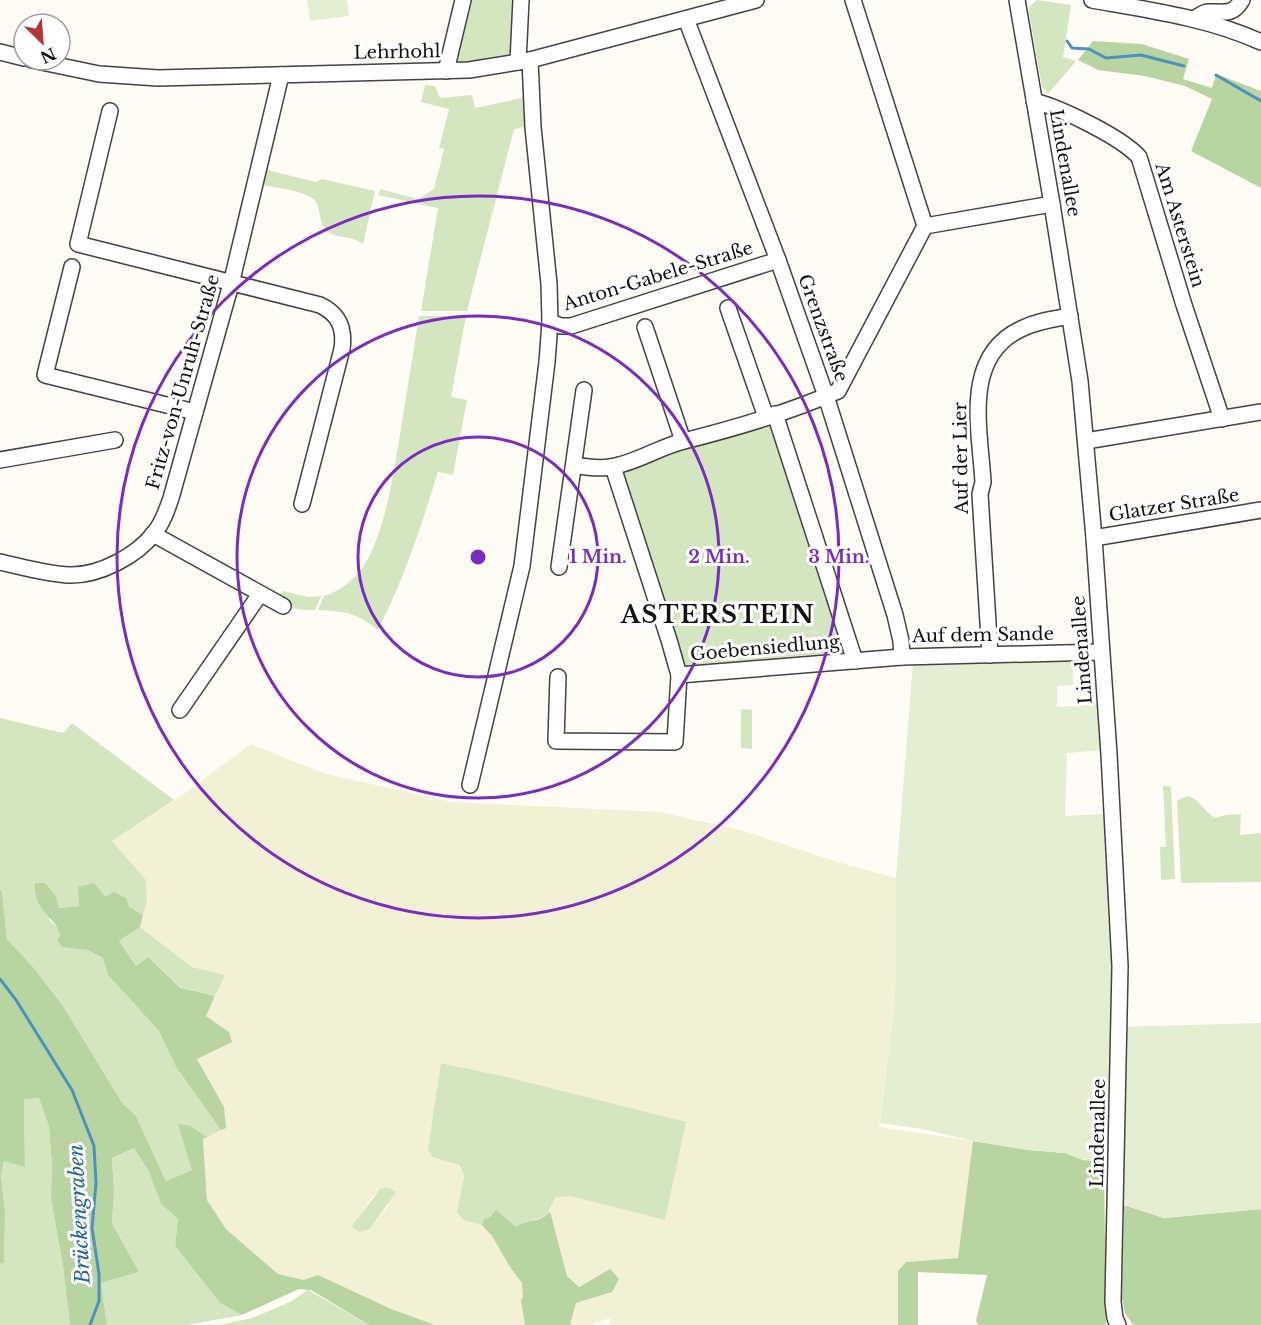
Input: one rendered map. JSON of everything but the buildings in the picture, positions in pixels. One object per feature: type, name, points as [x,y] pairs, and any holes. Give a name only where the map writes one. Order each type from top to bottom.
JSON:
[{"type":"street","points":[[446,71],[463,0]]},
{"type":"street","points":[[470,785],[523,557],[550,322],[549,284],[524,61],[521,0]]},
{"type":"street","name":"Lehrhohl","points":[[72,69],[90,73],[158,78],[446,71],[494,67],[756,0]]},
{"type":"street","points":[[574,465],[613,467],[683,441],[699,438],[838,391],[925,226],[853,0]]},
{"type":"street","name":"Lindenallee","points":[[1017,0],[1070,316],[1086,441],[1094,538],[1120,966],[1113,1302],[1114,1318],[1118,1325]]},
{"type":"street","points":[[1092,0],[1193,19],[1261,42]]},
{"type":"street","points":[[1193,19],[1204,12],[1224,13],[1235,9],[1242,0]]},
{"type":"street","name":"Grenzstraße","points":[[686,19],[778,260],[826,396],[895,615],[902,657]]},
{"type":"street","name":"Fritz-von-Unruh-Straße","points":[[0,562],[70,575],[81,574],[111,565],[133,552],[153,534],[165,515],[231,284],[281,75]]},
{"type":"street","name":"Am Asterstein","points":[[1034,101],[1051,105],[1123,143],[1139,158],[1222,418]]},
{"type":"street","points":[[110,111],[78,244],[320,305],[333,313],[340,322],[343,335],[342,349],[302,504]]},
{"type":"street","points":[[925,226],[1052,204]]},
{"type":"street","name":"Anton-Gabele-Straße","points":[[550,322],[561,326],[571,326],[778,260]]},
{"type":"street","points":[[72,267],[45,375],[195,412]]},
{"type":"street","name":"Goebensiedlung","points":[[728,308],[770,415],[855,661]]},
{"type":"street","name":"Auf der Lier","points":[[990,655],[980,494],[983,482],[978,394],[982,374],[991,354],[1009,336],[1031,325],[1070,316]]},
{"type":"street","points":[[645,327],[683,441]]},
{"type":"street","points":[[559,567],[584,390]]},
{"type":"street","points":[[1086,441],[1261,412]]},
{"type":"street","points":[[0,460],[115,440]]},
{"type":"street","name":"Goebensiedlung","points":[[558,677],[556,741],[675,742],[679,675],[613,467]]},
{"type":"street","name":"Glatzer Straße","points":[[1094,538],[1261,510]]},
{"type":"street","points":[[153,534],[283,606]]},
{"type":"street","points":[[180,710],[260,594]]},
{"type":"street","name":"Auf dem Sande","points":[[902,657],[1101,652]]},
{"type":"street","name":"Goebensiedlung","points":[[679,675],[902,657]]},
{"type":"shaded area","points":[[251,744],[326,774],[452,802],[660,812],[744,831],[834,861],[896,878],[895,1000],[879,1127],[973,1141],[958,1258],[906,1262],[898,1271],[898,1325],[610,1325],[610,1318],[591,1325],[570,1325],[576,1303],[612,1292],[610,1269],[578,1287],[567,1276],[550,1211],[556,1196],[571,1196],[578,1095],[442,1063],[428,1149],[432,1157],[458,1165],[464,1176],[457,1212],[463,1220],[482,1225],[492,1236],[522,1283],[524,1296],[521,1301],[525,1325],[435,1325],[304,1280],[277,1274],[226,1229],[207,1200],[203,1139],[224,1108],[197,1058],[229,1032],[206,1016],[225,975],[192,967],[140,927],[147,901],[146,880],[112,841],[181,796]],"holes":[[[378,1193],[389,1205],[370,1229],[353,1226],[372,1197]]]},
{"type":"green space","points":[[307,0],[347,0],[349,16],[310,21]]},
{"type":"green space","points":[[467,0],[516,0],[512,50],[505,59],[459,64],[455,56]]},
{"type":"green space","points":[[1037,0],[1071,5],[1063,57],[1076,61],[1048,94],[1042,87],[1029,12],[1030,6]]},
{"type":"green space","points":[[1093,41],[1142,44],[1189,59],[1183,79],[1212,88],[1216,74],[1261,91],[1261,188],[1191,151],[1212,99],[1185,86],[1145,76],[1098,70],[1078,60]]},
{"type":"green space","points":[[425,85],[435,86],[440,98],[472,95],[475,108],[526,97],[529,126],[514,129],[467,311],[421,311],[438,208],[378,195],[380,189],[418,199],[434,189],[444,149],[439,148],[449,109],[421,102]]},
{"type":"green space","points":[[267,170],[316,182],[322,179],[375,191],[363,244],[354,239],[328,232],[323,226],[316,202],[307,195],[263,185]]},
{"type":"green space","points":[[419,316],[466,316],[451,397],[467,400],[453,475],[438,472],[396,592],[378,630],[350,614],[318,610],[324,596],[344,586],[360,572],[375,544],[395,466]]},
{"type":"green space","points":[[771,419],[852,657],[685,671],[617,468]]},
{"type":"green space","points":[[283,591],[308,597],[321,596],[315,610],[299,609],[287,605],[279,597]]},
{"type":"green space","points":[[1073,656],[1073,685],[1057,686],[1057,707],[1101,704],[1104,750],[1067,753],[1065,816],[1106,814],[1116,1027],[1261,1023],[1261,1209],[1164,1218],[1124,1205],[1124,1163],[1083,1160],[1065,1153],[973,1141],[923,1129],[880,1123],[895,1000],[896,878],[913,662]]},
{"type":"green space","points":[[741,709],[752,710],[752,749],[741,748]]},
{"type":"green space","points":[[0,718],[63,733],[72,723],[174,800],[112,841],[146,880],[147,901],[143,915],[105,897],[79,906],[59,908],[56,896],[49,920],[59,929],[62,946],[87,950],[103,958],[108,975],[159,1031],[176,1067],[221,1130],[207,1137],[191,1126],[192,1170],[166,1181],[136,1116],[122,1104],[63,1006],[33,967],[7,939],[0,888]]},
{"type":"green space","points":[[1163,786],[1171,786],[1175,879],[1161,880],[1160,847],[1166,847]]},
{"type":"green space","points":[[1188,796],[1196,800],[1215,818],[1241,814],[1240,835],[1261,833],[1261,882],[1181,883],[1177,800]]},
{"type":"green space","points":[[35,883],[45,883],[56,896],[59,908],[79,906],[78,887],[94,883],[105,897],[114,892],[126,898],[129,907],[143,915],[140,927],[119,941],[136,966],[148,957],[181,988],[215,996],[206,1016],[229,1032],[232,1042],[197,1059],[224,1107],[226,1128],[221,1130],[176,1067],[159,1031],[108,975],[103,958],[87,950],[62,947],[57,940],[60,936],[55,924],[38,901]]},
{"type":"green space","points":[[0,888],[7,939],[33,967],[63,1006],[122,1103],[136,1116],[166,1181],[192,1170],[178,1124],[191,1126],[207,1137],[203,1139],[207,1200],[226,1229],[278,1274],[304,1280],[318,1275],[391,1309],[435,1325],[369,1325],[311,1290],[299,1289],[242,1315],[220,1303],[175,1246],[178,1219],[161,1204],[149,1172],[134,1148],[112,1158],[114,1192],[112,1223],[139,1272],[101,1283],[107,1325],[70,1325],[63,1266],[51,1199],[52,1166],[49,1126],[39,1098],[24,1099],[25,1167],[4,1161],[1,1175],[5,1211],[4,1263],[0,1264]]},
{"type":"green space","points":[[140,927],[192,967],[225,975],[215,996],[182,988],[148,957],[136,966],[119,941]]},
{"type":"green space","points":[[441,1063],[507,1077],[686,1122],[665,1220],[571,1196],[556,1197],[546,1217],[516,1227],[490,1217],[484,1219],[482,1225],[463,1220],[457,1212],[464,1176],[459,1165],[432,1157],[428,1149]]},
{"type":"green space","points":[[24,1098],[40,1098],[49,1126],[52,1166],[51,1199],[63,1266],[70,1325],[0,1325],[0,1264],[4,1263],[5,1211],[1,1175],[4,1161],[25,1166]]},
{"type":"green space","points":[[973,1141],[1065,1153],[1083,1160],[1104,1161],[1106,1325],[978,1325],[976,1321],[987,1275],[918,1272],[918,1325],[898,1325],[898,1271],[906,1262],[958,1258]]},
{"type":"green space","points":[[134,1148],[149,1172],[161,1204],[178,1219],[175,1246],[220,1303],[242,1315],[187,1325],[107,1325],[101,1283],[139,1272],[112,1223],[114,1192],[112,1158]]},
{"type":"green space","points":[[381,1188],[389,1188],[396,1192],[370,1229],[359,1232],[352,1226]]},
{"type":"green space","points":[[1124,1205],[1164,1218],[1261,1209],[1261,1325],[1133,1325],[1125,1313],[1122,1298]]},
{"type":"green space","points":[[496,1210],[516,1227],[543,1218],[550,1211],[567,1276],[579,1287],[610,1269],[619,1279],[612,1292],[576,1303],[570,1325],[525,1325],[521,1301],[522,1283],[492,1236],[482,1225],[484,1219],[490,1217]]},
{"type":"green space","points":[[308,1290],[369,1325],[219,1325],[252,1318],[290,1302]]},
{"type":"waterway","points":[[1067,41],[1072,48],[1089,49],[1106,58],[1141,55],[1184,66]]},
{"type":"waterway","points":[[1216,75],[1261,101]]},
{"type":"waterway","name":"Brückengraben","points":[[0,979],[16,1000],[72,1090],[94,1146],[96,1183],[92,1228],[99,1274],[99,1301],[90,1325]]},
{"type":"district","name":"ASTERSTEIN","points":[[718,615]]}]
